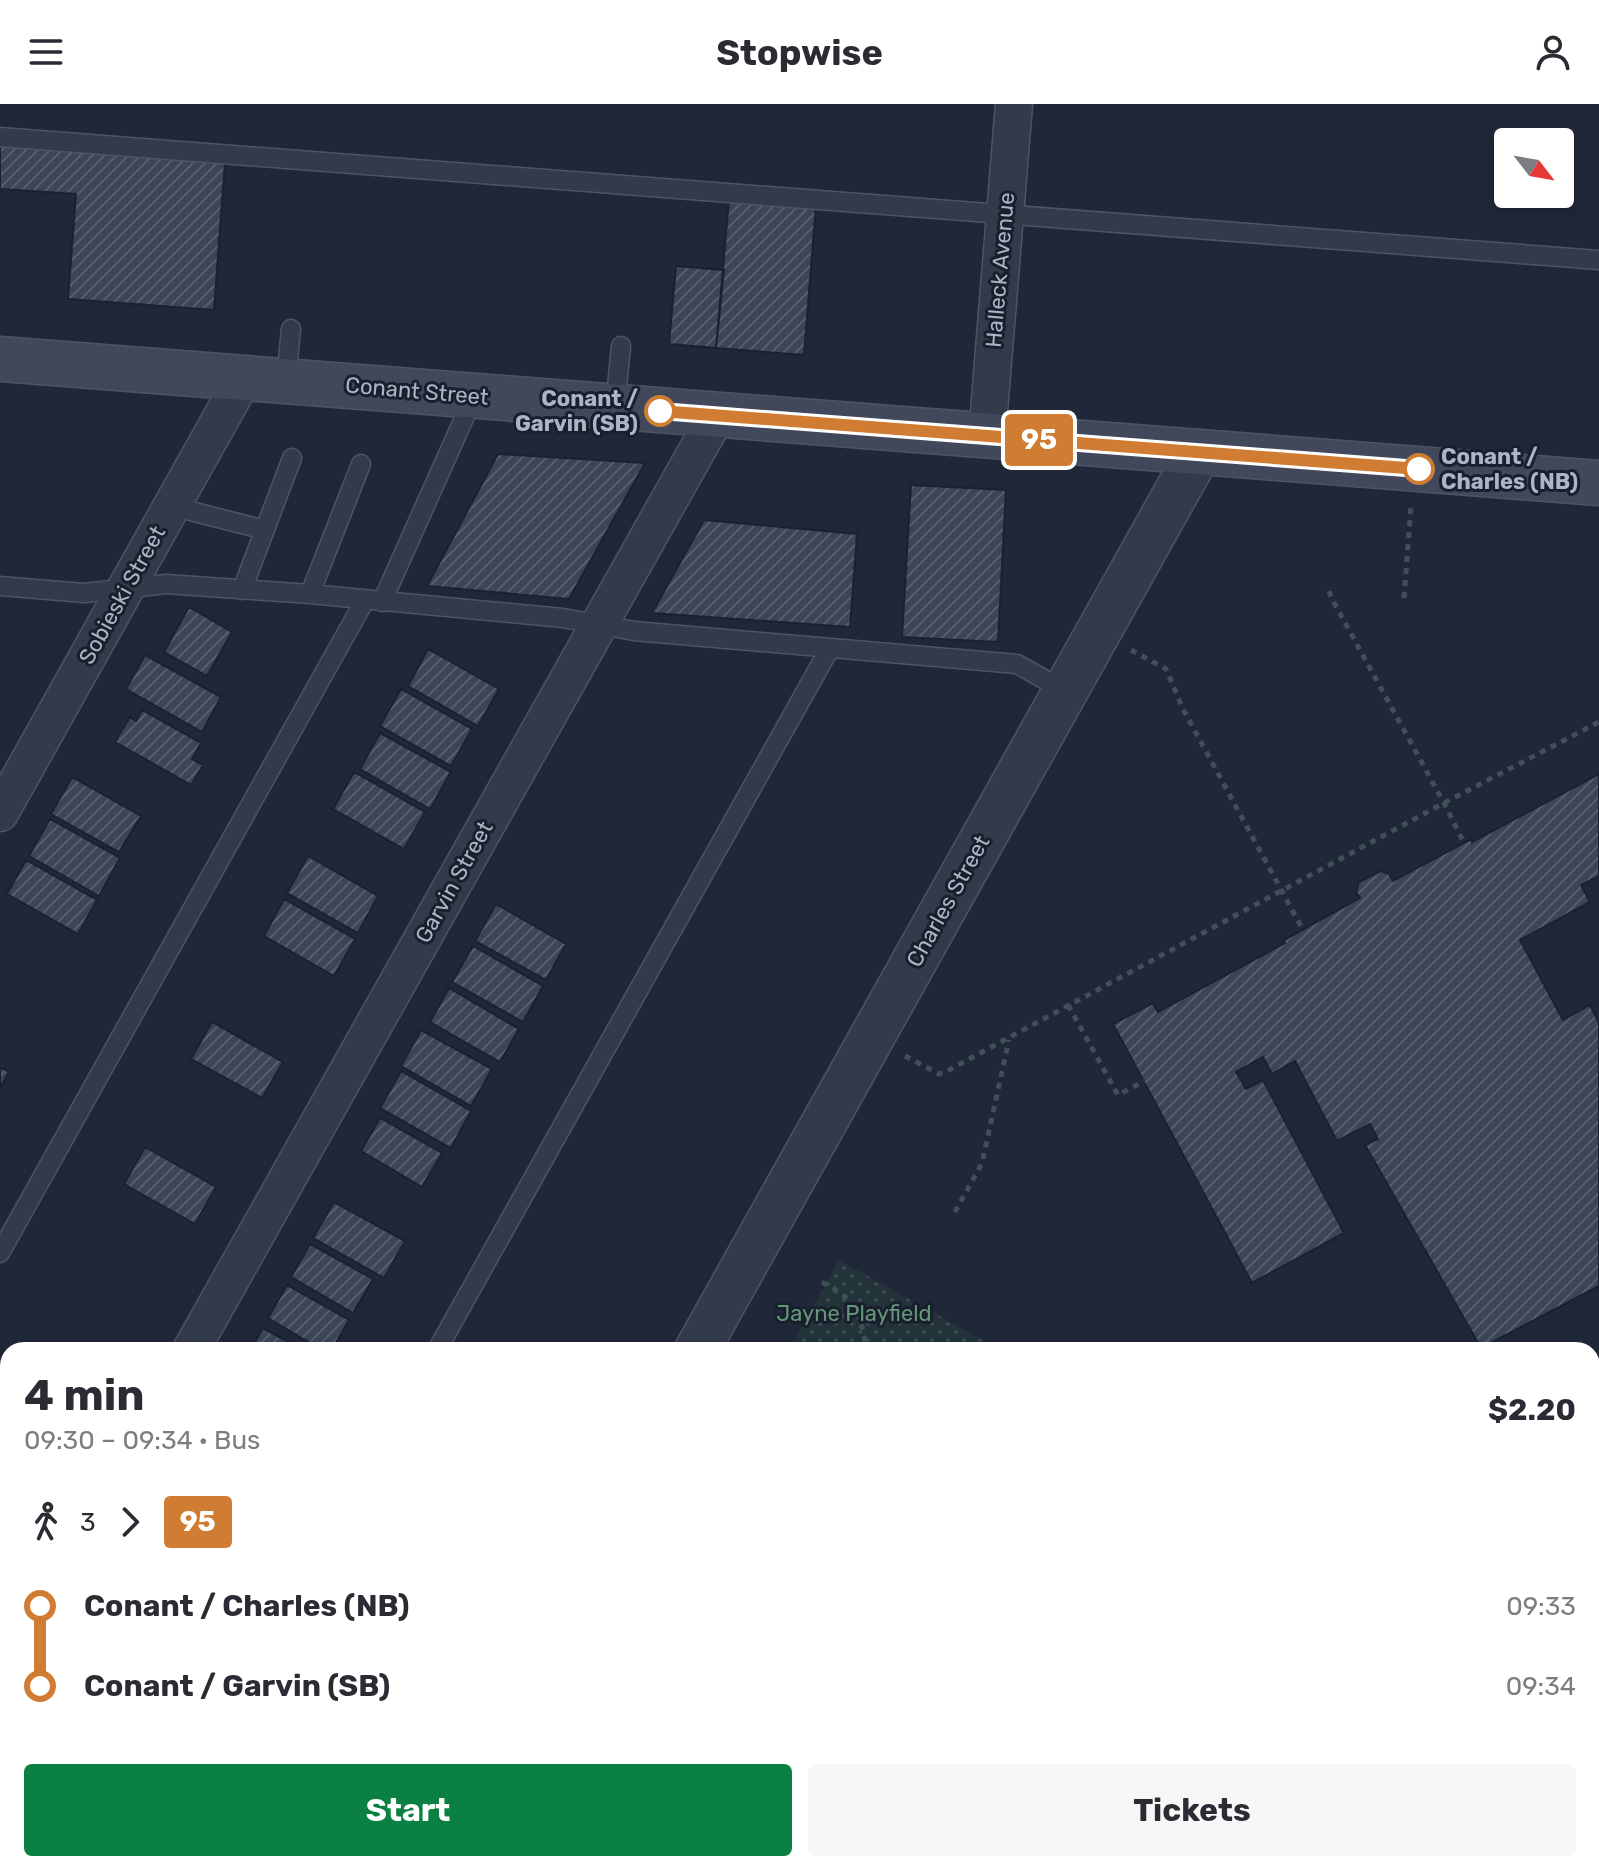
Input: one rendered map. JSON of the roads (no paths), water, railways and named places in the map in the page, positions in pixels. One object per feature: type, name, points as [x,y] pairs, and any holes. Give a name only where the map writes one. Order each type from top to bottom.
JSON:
[{"type":"main road","name":"Conant Street","points":[[0,359],[1599,483]]},
{"type":"street","name":"Halleck Avenue","points":[[987,436],[1014,104]]},
{"type":"street","name":"Sobieski Street","points":[[0,813],[171,506],[265,379]]},
{"type":"street","name":"Garvin Street","points":[[196,1342],[717,415]]},
{"type":"street","name":"Charles Street","points":[[701,1342],[1199,452]]},
{"type":"lane","points":[[0,137],[1599,260]]},
{"type":"lane","points":[[265,379],[291,329]]},
{"type":"lane","points":[[615,407],[621,346]]},
{"type":"lane","points":[[0,1253],[374,601],[474,396]]},
{"type":"lane","points":[[242,590],[292,458]]},
{"type":"lane","points":[[310,594],[361,464]]},
{"type":"lane","points":[[171,506],[265,530]]},
{"type":"lane","points":[[0,586],[84,593],[166,584],[563,618],[634,631],[1017,664],[1066,691]]},
{"type":"lane","points":[[441,1342],[830,648]]},
{"type":"place","name":"Conant / Garvin (SB)","points":[[660,411]]},
{"type":"place","name":"Conant / Charles (NB)","points":[[1419,469]]},
{"type":"park label","name":"Jayne Playfield","points":[[854,1313]]}]
